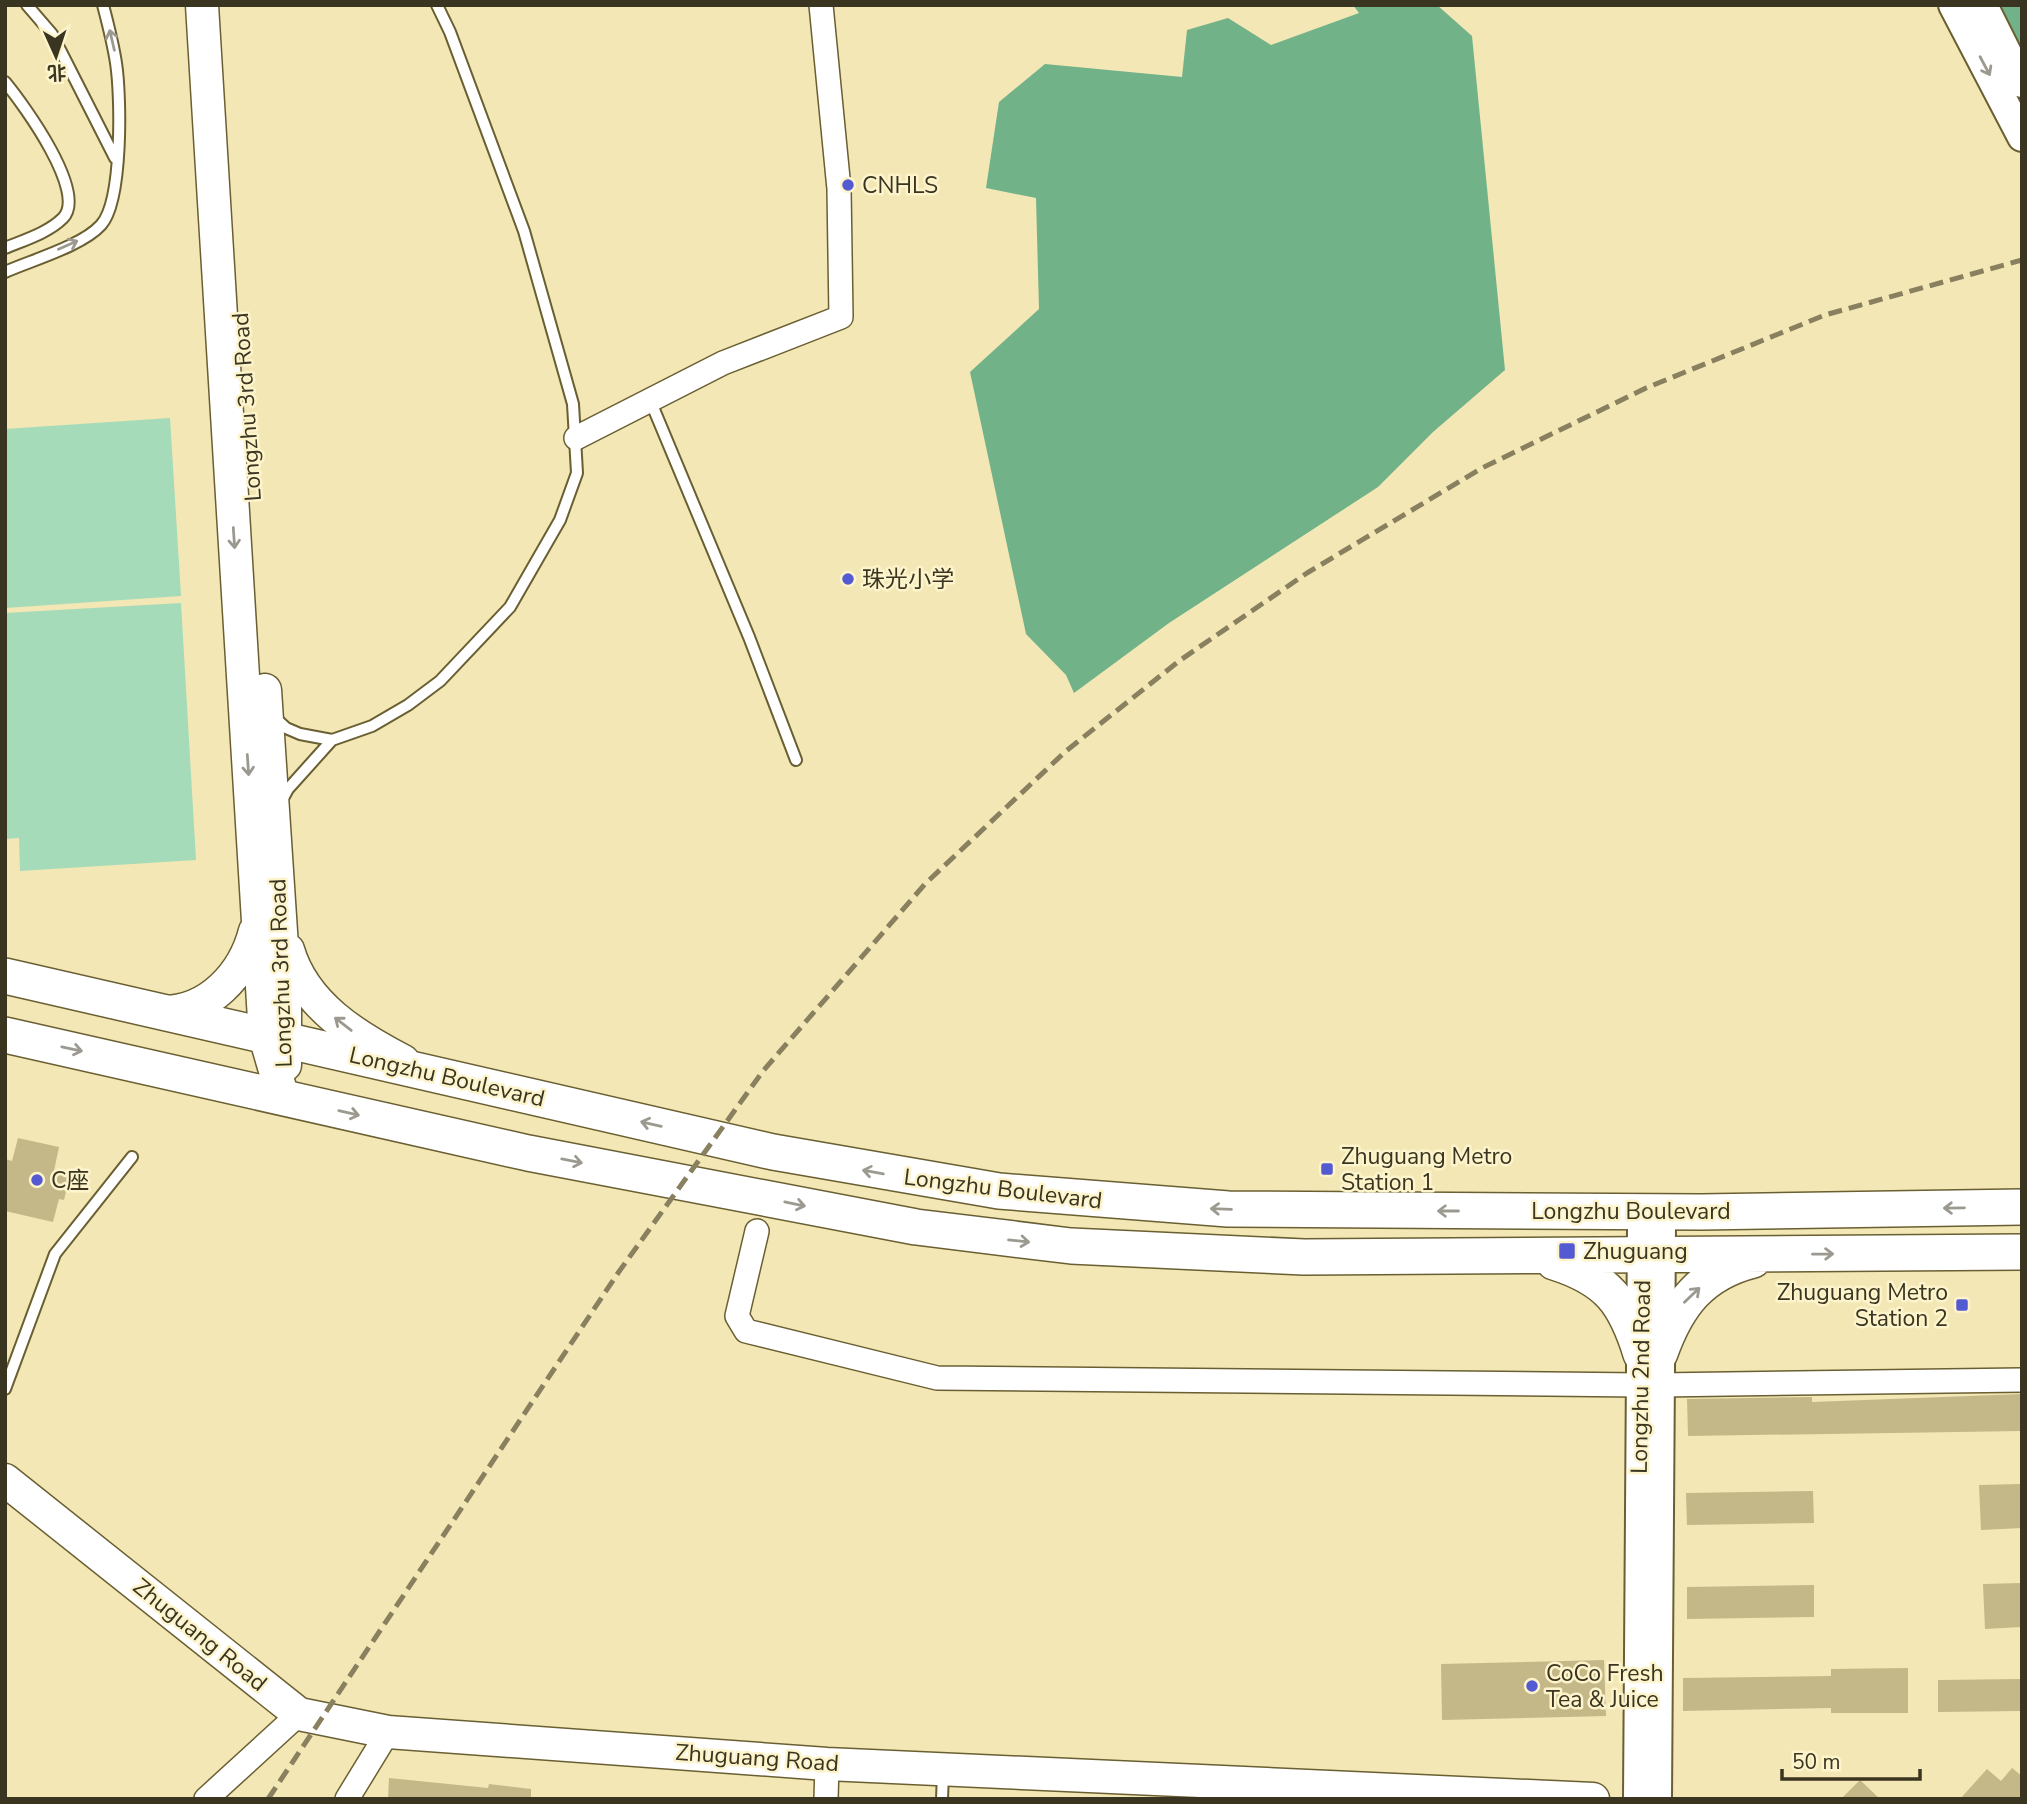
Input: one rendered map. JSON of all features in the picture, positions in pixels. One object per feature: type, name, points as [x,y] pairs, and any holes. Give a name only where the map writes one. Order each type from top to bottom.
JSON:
[{"type":"main road","name":"Longzhu 3rd Road","points":[[202,5],[276,1038],[283,1098]]},
{"type":"main road","name":"Longzhu 3rd Road","points":[[221,5],[274,816],[269,916]]},
{"type":"main road","points":[[161,1012],[183,1010],[198,1004],[233,977],[269,916]]},
{"type":"main road","points":[[269,916],[304,986],[324,1009],[366,1041],[423,1072]]},
{"type":"main road","name":"Longzhu Boulevard","points":[[5,976],[785,1155],[999,1191],[1228,1209],[1652,1212],[2022,1208]]},
{"type":"main road","name":"Longzhu Boulevard","points":[[5,1035],[528,1153],[839,1213],[993,1238],[1227,1256],[2022,1252]]},
{"type":"main road","points":[[1650,1370],[1671,1322],[1686,1298],[1710,1278],[1741,1263],[1778,1254]]},
{"type":"main road","points":[[1534,1256],[1594,1278],[1617,1298],[1631,1321],[1650,1370]]},
{"type":"main road","name":"Zhuguang Road","points":[[5,1480],[299,1714],[388,1732],[827,1764],[942,1784],[1593,1799]]},
{"type":"street","points":[[576,438],[723,363],[841,317],[839,189],[821,5]]},
{"type":"street","points":[[1953,5],[2022,137]]},
{"type":"street","points":[[1983,5],[2022,83]]},
{"type":"street","name":"Longzhu 2nd Road","points":[[1638,1799],[1651,1255],[1642,1226],[1652,1212]]},
{"type":"street","points":[[757,1231],[737,1316],[746,1331],[937,1378],[1650,1370],[2022,1380]]},
{"type":"street","name":"Longzhu 2nd Road","points":[[1650,1370],[1657,1799]]},
{"type":"street","points":[[206,1799],[299,1714]]},
{"type":"street","points":[[347,1799],[388,1732]]},
{"type":"street","points":[[826,1799],[827,1764]]},
{"type":"lane","points":[[27,5],[52,34],[116,161]]},
{"type":"lane","points":[[5,272],[79,240],[101,225],[113,200],[118,78],[103,5]]},
{"type":"lane","points":[[267,706],[286,728],[315,738],[332,740],[372,726],[408,705],[440,681],[510,607],[560,520],[577,473],[573,404],[524,231],[450,32],[437,5]]},
{"type":"lane","points":[[5,82],[67,180],[71,202],[64,218],[41,233],[5,248]]},
{"type":"lane","points":[[650,400],[749,637],[796,760]]},
{"type":"lane","points":[[274,816],[288,789],[332,740]]},
{"type":"lane","points":[[5,1390],[55,1254],[132,1157]]},
{"type":"green space","points":[[1353,5],[1437,5],[1472,36],[1505,370],[1433,432],[1378,487],[1169,623],[1074,693],[1066,675],[1026,634],[970,372],[1039,309],[1036,198],[986,188],[999,102],[1045,64],[1182,77],[1187,30],[1228,18],[1271,45],[1359,13]]},
{"type":"green space","points":[[1989,5],[2022,5],[2022,70]]},
{"type":"green space","points":[[170,418],[181,596],[5,608],[5,429]]},
{"type":"green space","points":[[181,603],[196,860],[20,871],[19,838],[5,839],[5,613]]},
{"type":"building","name":"C座","points":[[18,1138],[59,1147],[54,1171],[70,1174],[64,1200],[59,1199],[53,1222],[5,1211],[5,1159],[12,1161]]},
{"type":"building","points":[[2022,1394],[2022,1431],[1688,1436],[1687,1399],[1812,1397],[1812,1402]]},
{"type":"building","points":[[2022,1484],[2022,1528],[1981,1530],[1979,1485]]},
{"type":"building","points":[[1813,1491],[1814,1523],[1687,1525],[1686,1493]]},
{"type":"building","points":[[2022,1583],[2022,1627],[1985,1629],[1983,1584]]},
{"type":"building","points":[[1814,1585],[1814,1617],[1687,1619],[1687,1587]]},
{"type":"building","points":[[1604,1660],[1606,1716],[1442,1720],[1441,1664]]},
{"type":"building","points":[[1908,1668],[1908,1713],[1831,1713],[1831,1708],[1683,1711],[1683,1678],[1831,1676],[1831,1669]]},
{"type":"building","points":[[2022,1679],[2022,1711],[1938,1712],[1938,1680]]},
{"type":"building","points":[[2012,1768],[2022,1776],[2022,1799],[1960,1799],[1987,1769],[2001,1781]]},
{"type":"building","points":[[389,1778],[488,1788],[489,1784],[531,1789],[531,1799],[388,1799]]},
{"type":"building","points":[[1860,1780],[1880,1799],[1841,1799]]},
{"type":"railway","points":[[268,1799],[618,1273],[763,1071],[925,884],[1066,751],[1179,661],[1307,573],[1482,468],[1646,388],[1825,315],[2022,260]]},
{"type":"place","name":"CNHLS","points":[[848,185]]},
{"type":"place","name":"珠光小学","points":[[848,579]]},
{"type":"place","name":"Zhuguang Metro Station 1","points":[[1327,1169]]},
{"type":"place","name":"C座","points":[[37,1180]]},
{"type":"place","name":"Zhuguang","points":[[1567,1251]]},
{"type":"place","name":"Zhuguang Metro Station 2","points":[[1962,1305]]},
{"type":"place","name":"CoCo Fresh Tea & Juice","points":[[1532,1686]]}]
